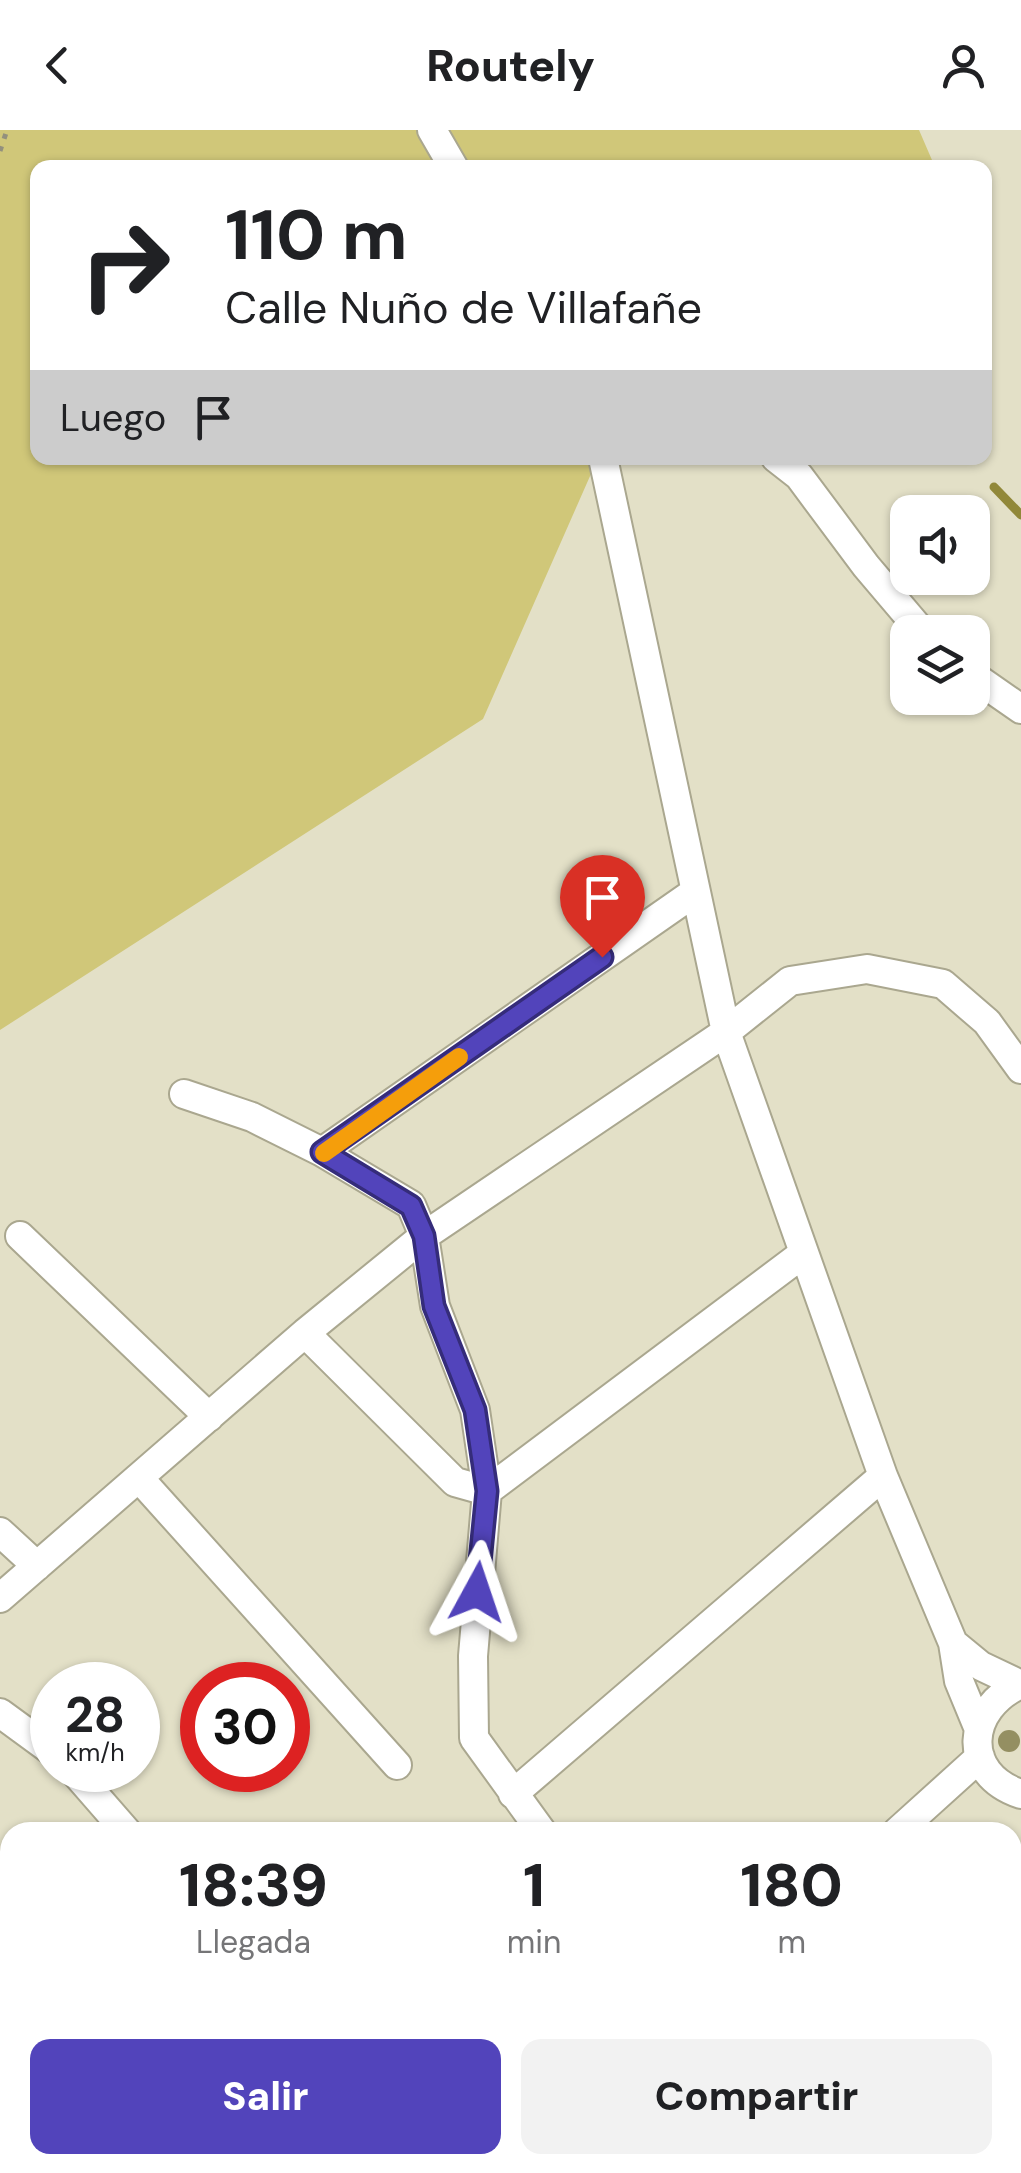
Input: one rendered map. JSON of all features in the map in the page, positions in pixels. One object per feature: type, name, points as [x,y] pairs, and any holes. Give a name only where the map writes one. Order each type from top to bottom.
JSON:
[{"type":"street","points":[[432,130],[449,160]]},
{"type":"street","points":[[604,465],[726,1032],[883,1476],[953,1643],[959,1681],[978,1727],[985,1772],[1011,1790],[1021,1813]]},
{"type":"street","points":[[785,465],[800,476],[908,615]]},
{"type":"street","points":[[990,687],[1021,709]]},
{"type":"street","points":[[322,1152],[696,892]]},
{"type":"street","points":[[0,1598],[305,1333],[424,1236],[726,1032],[790,981],[867,969],[944,984],[987,1022],[1021,1069]]},
{"type":"street","points":[[184,1094],[252,1117],[322,1152],[411,1206],[424,1236],[434,1306],[475,1410],[487,1491],[473,1656],[474,1738],[534,1822]]},
{"type":"street","points":[[20,1236],[209,1417]]},
{"type":"street","points":[[487,1491],[804,1253]]},
{"type":"street","points":[[305,1333],[455,1482],[487,1491]]},
{"type":"street","points":[[513,1794],[883,1476]]},
{"type":"street","points":[[139,1478],[397,1765]]},
{"type":"street","points":[[0,1532],[37,1566]]},
{"type":"street","points":[[953,1643],[980,1666],[1020,1684]]},
{"type":"street","points":[[978,1727],[1006,1691],[1020,1684]]},
{"type":"street","points":[[0,1713],[30,1735]]},
{"type":"street","points":[[907,1822],[980,1757]]},
{"type":"street","points":[[92,1792],[118,1822]]},
{"type":"path","points":[[0,151],[7,130]]},
{"type":"shaded area","points":[[0,130],[919,130],[932,160],[30,160],[30,465],[595,465],[483,719],[0,1030]]},
{"type":"waterway","points":[[994,487],[1021,515]]},
{"type":"slow traffic","points":[[324,1153],[459,1057]]},
{"type":"route","points":[[477,1592],[487,1491],[475,1410],[434,1306],[424,1236],[411,1206],[322,1152],[602,957]]}]
